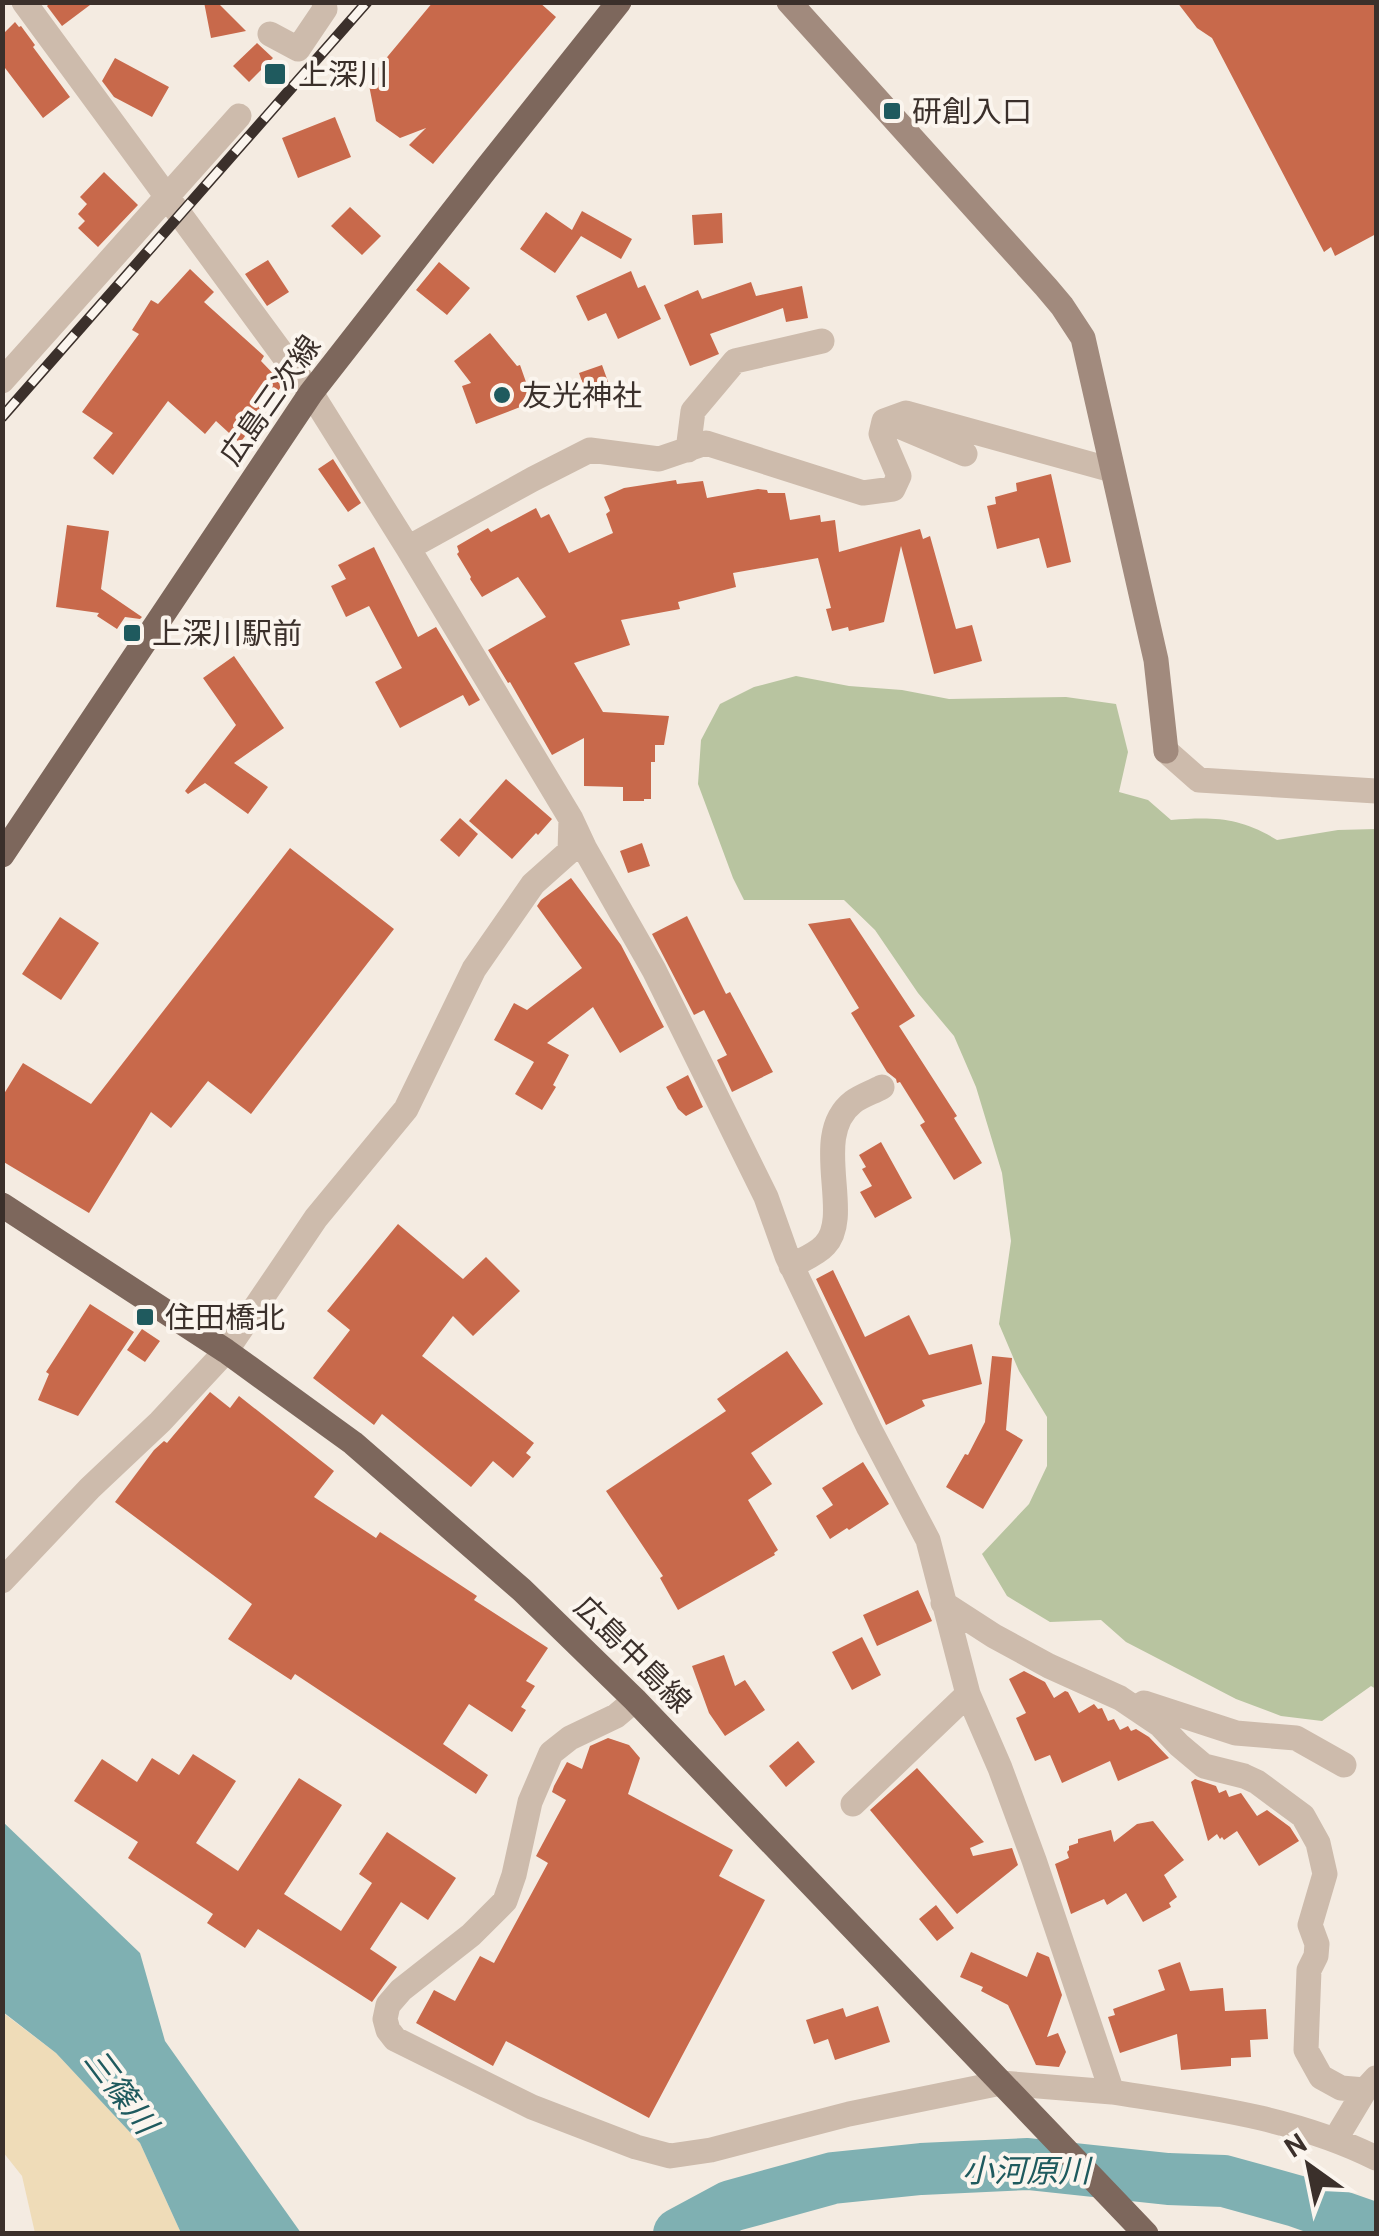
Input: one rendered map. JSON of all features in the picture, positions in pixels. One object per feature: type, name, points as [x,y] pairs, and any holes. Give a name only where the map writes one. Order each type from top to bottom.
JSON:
[{"type":"main road","name":"広島三次線","points":[[2,855],[311,393],[619,2]]},
{"type":"main road","name":"広島中島線","points":[[2,1206],[226,1350],[353,1443],[522,1590],[635,1700],[1146,2234]]},
{"type":"street","points":[[24,2],[311,393],[571,819],[654,970],[766,1198],[792,1266],[869,1428],[928,1540],[968,1694],[1034,1860],[1112,2092]]},
{"type":"street","points":[[270,34],[298,49],[326,10],[324,2]]},
{"type":"street","points":[[788,2],[1046,287],[1083,338],[1156,660],[1166,750],[1199,780],[1376,791]]},
{"type":"street","points":[[2,381],[239,116]]},
{"type":"street","points":[[688,450],[693,411],[735,361],[822,341]]},
{"type":"street","points":[[884,420],[906,413],[1112,470]]},
{"type":"street","points":[[408,548],[590,450],[658,458],[706,443],[864,493],[894,489],[899,476],[882,434],[884,420]]},
{"type":"street","points":[[884,420],[965,454]]},
{"type":"street","points":[[2,1580],[226,1350],[316,1218],[406,1108],[474,968],[533,884],[570,851],[571,819]]},
{"type":"street","points":[[792,1266],[823,1248],[833,1234],[832,1142],[840,1118],[853,1102],[882,1087]]},
{"type":"street","points":[[943,1603],[994,1636],[1120,1698],[1160,1725],[1204,1766],[1257,1782],[1303,1816],[1318,1843],[1325,1874],[1310,1925],[1317,1944],[1309,1970],[1306,2050],[1322,2077],[1341,2088],[1371,2084]]},
{"type":"street","points":[[1096,1688],[1236,1733],[1296,1738],[1344,1765]]},
{"type":"street","points":[[853,1804],[968,1694]]},
{"type":"street","points":[[635,1700],[616,1716],[570,1738],[551,1753],[530,1802],[505,1901],[388,2005],[385,2019],[395,2039],[532,2107],[670,2156],[711,2150],[849,2114],[1011,2092],[1112,2092],[1236,2111],[1335,2140],[1376,2158]]},
{"type":"street","points":[[1335,2140],[1371,2084]]},
{"type":"green space","points":[[796,676],[949,699],[1066,697],[1116,704],[1128,752],[1119,792],[1148,800],[1171,820],[1226,820],[1277,840],[1338,830],[1376,829],[1376,1689],[1371,1686],[1322,1721],[1281,1716],[1236,1699],[1126,1642],[1101,1620],[1050,1622],[1007,1596],[982,1554],[1029,1504],[1047,1466],[1047,1417],[1019,1371],[999,1324],[1011,1241],[1002,1173],[976,1087],[954,1036],[918,993],[875,930],[844,900],[744,900],[698,784],[701,740],[720,704],[754,687]]},
{"type":"sand","points":[[2,2012],[56,2053],[140,2143],[181,2233],[35,2233],[22,2176],[3,2152]]},
{"type":"water","name":"三篠川","points":[[2,1821],[140,1953],[165,2041],[301,2233],[181,2233],[140,2143],[56,2053],[3,2012]]},
{"type":"building","points":[[51,2],[94,2],[62,26],[47,6]]},
{"type":"building","points":[[204,2],[217,2],[246,31],[211,38]]},
{"type":"building","points":[[433,2],[539,2],[556,17],[433,164],[409,145],[426,128],[400,138],[376,121],[368,80]]},
{"type":"building","points":[[1177,2],[1376,2],[1376,234],[1335,256],[1331,247],[1324,252],[1212,38],[1197,28]]},
{"type":"building","points":[[15,22],[70,97],[43,118],[2,64],[2,35]]},
{"type":"building","points":[[257,43],[273,58],[249,82],[233,66]]},
{"type":"building","points":[[115,58],[169,87],[152,117],[114,97],[102,81]]},
{"type":"building","points":[[335,117],[351,157],[298,178],[282,138]]},
{"type":"building","points":[[104,172],[138,205],[98,247],[78,228],[85,221],[78,214],[87,204],[80,197]]},
{"type":"building","points":[[350,207],[381,236],[362,255],[331,226]]},
{"type":"building","points":[[582,211],[632,239],[621,259],[581,236],[555,273],[520,249],[546,212],[572,230]]},
{"type":"building","points":[[722,213],[723,243],[694,245],[692,215]]},
{"type":"building","points":[[268,260],[289,292],[267,306],[245,274]]},
{"type":"building","points":[[439,262],[470,288],[447,315],[416,290]]},
{"type":"building","points":[[190,269],[214,292],[204,302],[264,356],[261,361],[283,384],[240,443],[216,421],[205,434],[168,401],[113,475],[93,458],[113,433],[82,412],[139,334],[132,330],[151,300],[158,304]]},
{"type":"building","points":[[631,271],[638,288],[645,285],[661,319],[618,339],[606,313],[588,321],[576,296]]},
{"type":"building","points":[[751,282],[756,296],[802,286],[808,318],[786,322],[783,308],[710,334],[719,354],[690,366],[664,305],[698,290],[702,299]]},
{"type":"building","points":[[490,333],[520,365],[533,402],[476,424],[462,386],[471,383],[454,361]]},
{"type":"building","points":[[602,365],[611,390],[588,398],[579,373]]},
{"type":"building","points":[[333,459],[361,503],[348,512],[318,469]]},
{"type":"building","points":[[1051,474],[1071,562],[1047,568],[1039,538],[997,549],[987,506],[996,504],[995,497],[1017,491],[1016,483]]},
{"type":"building","points":[[676,480],[677,484],[703,481],[707,498],[758,489],[785,493],[790,520],[820,515],[821,522],[835,520],[839,552],[920,529],[923,539],[930,536],[956,629],[972,625],[982,661],[934,674],[901,546],[884,622],[849,631],[848,627],[832,631],[826,609],[831,608],[818,558],[733,573],[736,587],[678,602],[680,609],[621,620],[630,645],[574,663],[603,712],[669,716],[664,745],[655,745],[655,762],[651,762],[651,799],[623,801],[623,787],[584,786],[584,738],[552,755],[488,650],[546,617],[518,577],[482,597],[457,554],[457,546],[536,508],[541,518],[549,514],[569,553],[613,533],[604,497],[624,488]]},
{"type":"building","points":[[67,525],[109,531],[101,589],[140,619],[125,617],[117,629],[97,616],[99,613],[56,607]]},
{"type":"building","points":[[374,547],[418,637],[436,627],[480,700],[469,706],[463,695],[400,728],[375,682],[402,668],[369,606],[346,617],[331,586],[346,579],[338,565]]},
{"type":"building","points":[[234,656],[284,728],[234,763],[268,787],[248,814],[205,783],[188,794],[185,791],[236,725],[203,678]]},
{"type":"building","points":[[506,779],[552,819],[512,859],[469,821]]},
{"type":"building","points":[[460,818],[478,834],[459,857],[440,840]]},
{"type":"building","points":[[642,843],[650,866],[628,873],[620,851]]},
{"type":"building","points":[[290,848],[394,929],[251,1114],[208,1081],[171,1128],[151,1112],[89,1213],[2,1161],[2,1097],[23,1063],[91,1104]]},
{"type":"building","points":[[571,878],[621,945],[664,1027],[620,1053],[593,1007],[547,1043],[569,1055],[542,1110],[515,1094],[534,1062],[494,1040],[514,1003],[527,1010],[582,968],[537,906]]},
{"type":"building","points":[[687,916],[726,994],[730,992],[773,1072],[732,1092],[717,1060],[727,1055],[704,1010],[694,1015],[652,934]]},
{"type":"building","points":[[60,917],[99,943],[61,1000],[22,974]]},
{"type":"building","points":[[850,918],[915,1016],[899,1026],[982,1163],[954,1180],[920,1125],[925,1122],[900,1082],[887,1072],[851,1013],[859,1008],[808,924]]},
{"type":"building","points":[[688,1075],[703,1107],[686,1116],[666,1087]]},
{"type":"building","points":[[881,1142],[912,1198],[875,1218],[860,1192],[872,1186],[859,1155]]},
{"type":"building","points":[[398,1224],[463,1279],[486,1257],[520,1291],[473,1336],[453,1316],[422,1356],[534,1443],[526,1453],[531,1457],[513,1478],[493,1461],[471,1487],[382,1414],[374,1425],[313,1378],[350,1330],[327,1311]]},
{"type":"building","points":[[833,1270],[865,1337],[909,1315],[929,1355],[972,1344],[982,1384],[922,1400],[925,1406],[886,1425],[816,1279]]},
{"type":"building","points":[[90,1304],[134,1332],[78,1416],[38,1400],[49,1374],[46,1372]]},
{"type":"building","points":[[142,1329],[160,1341],[145,1362],[127,1350]]},
{"type":"building","points":[[787,1351],[823,1404],[751,1453],[772,1484],[748,1500],[778,1550],[678,1610],[660,1578],[663,1576],[606,1491],[726,1411],[717,1399]]},
{"type":"building","points":[[992,1356],[1012,1358],[1006,1430],[1023,1440],[983,1509],[946,1487],[985,1422]]},
{"type":"building","points":[[210,1392],[230,1408],[239,1396],[334,1471],[314,1497],[376,1538],[380,1532],[548,1648],[526,1681],[535,1686],[521,1707],[526,1710],[512,1732],[469,1704],[443,1744],[488,1775],[476,1794],[295,1674],[291,1680],[228,1639],[252,1604],[115,1502],[154,1450],[164,1441],[167,1443]]},
{"type":"building","points":[[863,1462],[889,1504],[830,1539],[816,1516],[833,1505],[822,1488]]},
{"type":"building","points":[[918,1590],[932,1621],[877,1646],[863,1615]]},
{"type":"building","points":[[862,1637],[881,1675],[852,1690],[832,1652]]},
{"type":"building","points":[[724,1655],[735,1686],[745,1680],[765,1710],[725,1736],[709,1713],[692,1666]]},
{"type":"building","points":[[1024,1671],[1045,1682],[1054,1698],[1068,1692],[1079,1713],[1094,1704],[1102,1708],[1108,1721],[1114,1719],[1120,1730],[1128,1726],[1131,1731],[1136,1729],[1169,1758],[1118,1781],[1110,1761],[1062,1783],[1050,1755],[1035,1761],[1016,1718],[1026,1713],[1009,1679]]},
{"type":"building","points":[[608,1738],[629,1745],[640,1758],[628,1794],[733,1850],[719,1876],[765,1900],[649,2118],[506,2041],[493,2066],[416,2023],[434,1990],[455,2001],[480,1956],[494,1963],[548,1863],[536,1856],[566,1800],[552,1792],[554,1786],[567,1762],[582,1769],[590,1746]]},
{"type":"building","points":[[798,1741],[815,1762],[786,1787],[769,1766]]},
{"type":"building","points":[[193,1754],[236,1781],[196,1843],[238,1871],[299,1778],[342,1805],[284,1894],[341,1931],[372,1883],[359,1874],[387,1832],[456,1878],[428,1920],[401,1902],[370,1949],[397,1967],[372,2002],[258,1929],[245,1948],[207,1923],[213,1914],[128,1858],[138,1842],[74,1801],[102,1759],[137,1782],[152,1758],[179,1775]]},
{"type":"building","points":[[917,1768],[984,1842],[970,1848],[973,1856],[1012,1848],[1018,1865],[957,1914],[870,1810]]},
{"type":"building","points":[[1195,1779],[1216,1786],[1219,1793],[1226,1790],[1229,1797],[1241,1793],[1257,1816],[1267,1810],[1290,1827],[1299,1841],[1259,1866],[1237,1831],[1224,1840],[1217,1834],[1208,1841],[1191,1782]]},
{"type":"building","points":[[1153,1821],[1184,1860],[1164,1875],[1177,1897],[1169,1903],[1171,1907],[1143,1922],[1126,1893],[1107,1905],[1104,1899],[1071,1914],[1055,1864],[1069,1858],[1069,1846],[1078,1843],[1078,1839],[1111,1830],[1114,1842],[1137,1824]]},
{"type":"building","points":[[936,1905],[954,1928],[937,1941],[919,1919]]},
{"type":"building","points":[[971,1952],[1027,1977],[1037,1952],[1049,1957],[1062,1995],[1047,2037],[1058,2033],[1066,2052],[1059,2067],[1036,2065],[1008,2005],[960,1977]]},
{"type":"building","points":[[1180,1962],[1190,1991],[1223,1988],[1225,2011],[1266,2009],[1268,2039],[1250,2040],[1251,2057],[1231,2058],[1231,2066],[1181,2070],[1177,2034],[1120,2053],[1108,2017],[1115,2015],[1113,2009],[1165,1990],[1158,1970]]},
{"type":"building","points":[[878,2006],[890,2042],[835,2060],[828,2039],[814,2044],[806,2020],[843,2008],[846,2017]]},
{"type":"waterway","name":"小河原川","points":[[679,2234],[731,2206],[833,2178],[1028,2164],[1224,2181],[1376,2229]]},
{"type":"railway","points":[[2,417],[367,2]]},
{"type":"place","name":"上深川","points":[[275,74]]},
{"type":"place","name":"研創入口","points":[[892,111]]},
{"type":"place","name":"友光神社","points":[[502,395]]},
{"type":"place","name":"上深川駅前","points":[[132,633]]},
{"type":"place","name":"住田橋北","points":[[145,1317]]}]
